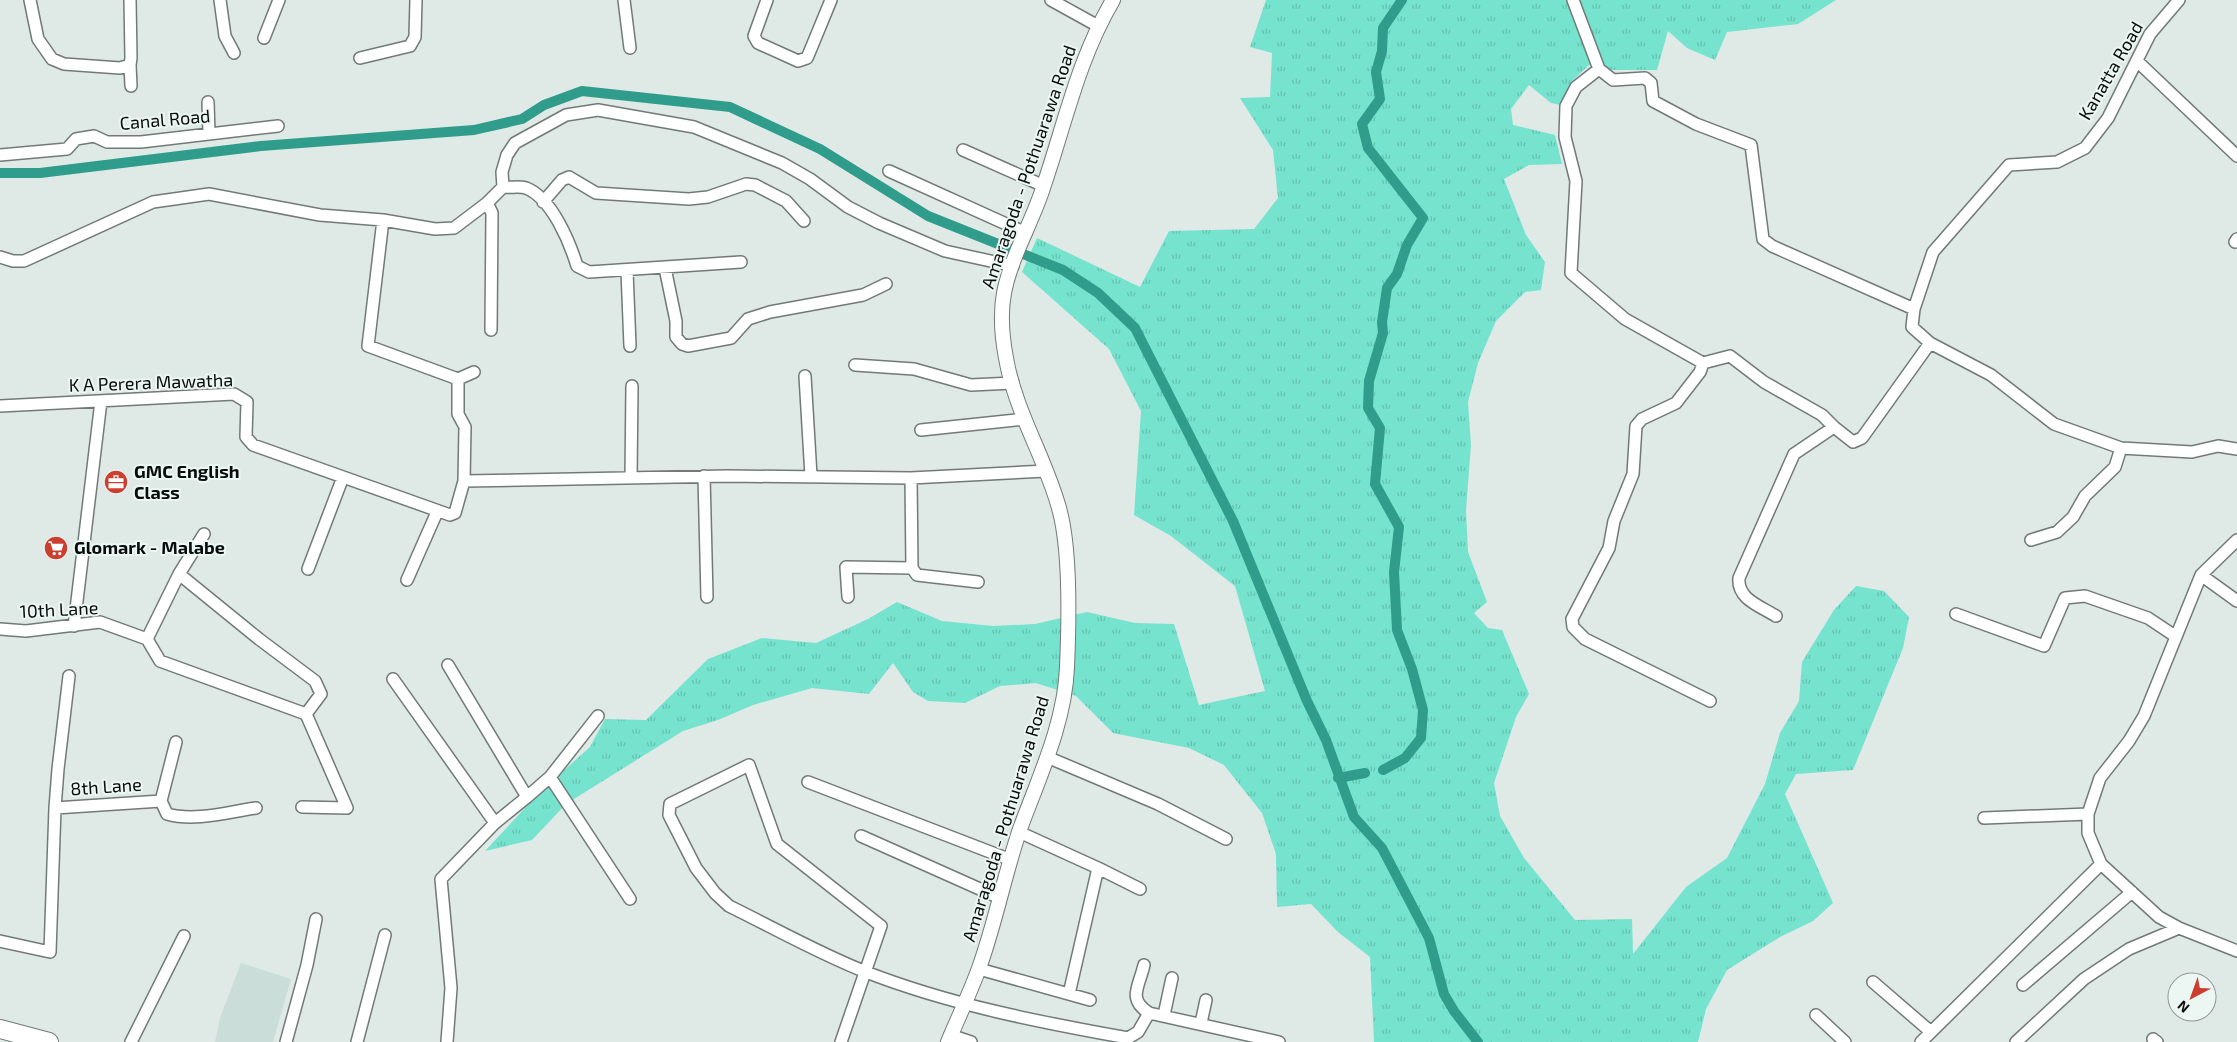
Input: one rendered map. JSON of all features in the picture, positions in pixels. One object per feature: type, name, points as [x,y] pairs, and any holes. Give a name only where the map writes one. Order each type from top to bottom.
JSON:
[{"type":"main road","points":[[0,1029],[49,1042]]},
{"type":"street","points":[[30,0],[38,39],[52,59],[64,64],[120,68],[130,65]]},
{"type":"street","points":[[130,0],[131,86]]},
{"type":"street","points":[[220,0],[225,36],[234,53]]},
{"type":"street","points":[[264,38],[279,0]]},
{"type":"street","points":[[360,58],[410,46],[415,37],[416,0]]},
{"type":"street","points":[[624,0],[630,48]]},
{"type":"street","points":[[767,0],[754,36],[758,43],[798,60],[807,58],[832,0]]},
{"type":"street","points":[[1051,0],[1098,26]]},
{"type":"street","name":"Amaragoda - Pothuarawa Road","points":[[949,1039],[979,969],[1011,860],[1047,757],[1065,696],[1068,667],[1067,566],[1060,508],[1024,419],[1006,360],[1001,322],[1004,291],[1044,186],[1081,63],[1112,0]]},
{"type":"street","points":[[1573,0],[1599,68],[1613,80],[1645,78],[1651,83],[1654,101],[1696,124],[1752,145],[1763,239],[1772,246],[1914,309],[1912,327],[1930,343],[1991,375],[2054,424],[2122,448],[2192,452],[2218,446],[2237,450]]},
{"type":"street","name":"Kanatta Road","points":[[1914,309],[1933,252],[2010,165],[2057,162],[2085,148],[2108,118],[2150,34],[2179,0]]},
{"type":"street","points":[[2137,61],[2237,156]]},
{"type":"street","points":[[1599,68],[1576,87],[1566,106],[1565,137],[1576,181],[1571,273],[1625,319],[1703,363],[1730,356],[1764,382],[1822,415],[1853,442],[1862,438],[1930,343]]},
{"type":"street","points":[[208,102],[209,134]]},
{"type":"street","points":[[0,257],[13,261],[24,260],[153,202],[210,194],[320,215],[383,220],[435,230],[454,228],[488,203],[503,187],[502,172],[515,143],[566,115],[598,110],[694,127],[782,163],[810,179],[848,208],[945,251],[1019,250]]},
{"type":"street","name":"Canal Road","points":[[0,155],[67,149],[76,140],[94,136],[107,142],[141,142],[278,126]]},
{"type":"street","points":[[963,150],[1044,186]]},
{"type":"street","points":[[889,171],[1019,250]]},
{"type":"street","points":[[544,202],[562,180],[568,177],[596,193],[689,200],[708,198],[746,184],[755,184],[786,201],[804,221]]},
{"type":"street","points":[[503,187],[526,188],[544,202],[568,238],[577,266],[589,272],[741,262]]},
{"type":"street","points":[[488,203],[492,213],[491,330]]},
{"type":"street","points":[[383,220],[368,346],[458,379],[474,372]]},
{"type":"street","points":[[665,268],[676,321],[676,337],[682,344],[688,346],[731,338],[748,319],[770,312],[863,295],[886,284]]},
{"type":"street","points":[[627,271],[630,346]]},
{"type":"street","points":[[1703,363],[1700,372],[1676,403],[1642,419],[1636,426],[1633,474],[1614,521],[1609,548],[1572,619],[1573,627],[1585,639],[1710,702]]},
{"type":"street","points":[[855,364],[914,369],[971,385],[1012,383]]},
{"type":"street","points":[[805,376],[811,476]]},
{"type":"street","points":[[407,580],[437,512],[450,515],[455,512],[464,481],[465,428],[458,414],[458,379]]},
{"type":"street","points":[[632,386],[632,477]]},
{"type":"street","name":"K A Perera Mawatha","points":[[0,406],[234,394],[247,402],[246,437],[248,442],[437,512]]},
{"type":"street","points":[[74,626],[101,401]]},
{"type":"street","points":[[920,430],[1024,419]]},
{"type":"street","points":[[1776,616],[1742,595],[1738,587],[1739,578],[1794,454],[1834,427]]},
{"type":"street","points":[[2031,540],[2057,532],[2073,517],[2085,496],[2115,468],[2122,448]]},
{"type":"street","points":[[464,481],[704,476],[911,478],[1046,471]]},
{"type":"street","points":[[704,476],[707,597]]},
{"type":"street","points":[[308,569],[343,477]]},
{"type":"street","points":[[911,478],[912,568],[917,575],[978,582]]},
{"type":"street","points":[[204,534],[180,574],[147,639],[160,661],[306,714],[347,808],[302,807]]},
{"type":"street","points":[[2234,547],[2201,575],[2144,716],[2129,741],[2100,778],[2088,814],[2088,834],[2101,864],[2159,917],[2179,928],[2237,951]]},
{"type":"street","points":[[848,597],[846,567],[912,568]]},
{"type":"street","points":[[180,574],[259,639],[315,681],[321,694],[306,714]]},
{"type":"street","points":[[2201,575],[2237,601]]},
{"type":"street","points":[[1956,614],[2044,646],[2065,598],[2085,596],[2148,618],[2175,636]]},
{"type":"street","name":"10th Lane","points":[[0,629],[26,631],[100,622],[147,639]]},
{"type":"street","points":[[448,665],[527,797]]},
{"type":"street","points":[[55,808],[69,676]]},
{"type":"street","points":[[393,678],[495,823]]},
{"type":"street","points":[[447,1042],[451,988],[441,880],[495,823],[550,777],[598,716]]},
{"type":"street","points":[[161,801],[176,742]]},
{"type":"street","points":[[1047,757],[1158,804],[1226,839]]},
{"type":"street","points":[[841,1042],[866,972],[881,926],[777,844],[749,765],[670,804],[669,815],[696,868],[715,893],[729,906],[866,972],[965,1004],[1019,1018],[1128,1038],[1138,1032],[1149,1013]]},
{"type":"street","points":[[550,777],[630,899]]},
{"type":"street","points":[[808,782],[1011,860]]},
{"type":"street","name":"8th Lane","points":[[0,941],[50,952],[55,808],[161,801],[167,814],[177,817],[208,815],[256,808]]},
{"type":"street","points":[[1984,818],[2088,814]]},
{"type":"street","points":[[1020,832],[1140,889]]},
{"type":"street","points":[[861,836],[1000,898]]},
{"type":"street","points":[[1921,1042],[2101,864]]},
{"type":"street","points":[[1069,994],[1098,868]]},
{"type":"street","points":[[2023,985],[2132,892]]},
{"type":"street","points":[[286,1042],[307,964],[316,919]]},
{"type":"street","points":[[2016,1042],[2084,979],[2129,949],[2179,928]]},
{"type":"street","points":[[357,1042],[384,935]]},
{"type":"street","points":[[131,1042],[184,936]]},
{"type":"street","points":[[1144,965],[1135,999],[1138,1006],[1149,1013],[1201,1023],[1279,1042]]},
{"type":"street","points":[[979,969],[1090,1000]]},
{"type":"street","points":[[1164,1015],[1172,978]]},
{"type":"street","points":[[1873,982],[1931,1032]]},
{"type":"street","points":[[1201,1023],[1206,1000]]},
{"type":"street","points":[[1816,1015],[1846,1042]]},
{"type":"street","points":[[949,1039],[971,1042]]},
{"type":"shaded area","points":[[241,963],[291,979],[273,1042],[215,1042],[220,1018]]},
{"type":"green space","points":[[1266,0],[1836,0],[1798,24],[1727,32],[1715,60],[1687,48],[1668,31],[1657,70],[1613,70],[1589,65],[1571,82],[1566,106],[1551,103],[1529,85],[1511,109],[1513,125],[1555,135],[1562,164],[1529,165],[1504,179],[1526,235],[1545,262],[1541,290],[1525,292],[1496,321],[1478,363],[1468,402],[1471,445],[1466,510],[1468,552],[1487,602],[1474,613],[1488,628],[1502,630],[1529,694],[1516,717],[1494,783],[1500,816],[1524,858],[1575,920],[1632,919],[1633,954],[1686,887],[1727,858],[1765,784],[1780,733],[1799,701],[1802,662],[1834,610],[1856,586],[1884,591],[1909,617],[1903,648],[1853,770],[1796,774],[1785,794],[1833,903],[1813,921],[1780,937],[1727,970],[1706,1009],[1698,1042],[1374,1042],[1370,957],[1338,932],[1311,904],[1277,907],[1276,854],[1262,813],[1224,765],[1189,748],[1113,733],[1076,696],[1036,683],[1000,686],[965,703],[928,701],[913,692],[893,663],[869,694],[812,688],[753,705],[718,720],[683,731],[566,804],[532,840],[485,851],[540,792],[590,747],[605,719],[646,720],[708,659],[762,638],[816,643],[868,619],[897,602],[942,621],[993,626],[1035,624],[1087,612],[1135,623],[1174,624],[1199,705],[1265,691],[1235,586],[1171,536],[1134,515],[1141,411],[1109,349],[1022,272],[1037,238],[1140,287],[1169,231],[1254,229],[1278,198],[1273,150],[1240,98],[1270,97],[1272,53],[1250,47]]},
{"type":"waterway","points":[[1383,770],[1405,758],[1421,738],[1423,710],[1412,669],[1397,630],[1394,572],[1399,527],[1375,484],[1380,428],[1368,408],[1369,381],[1383,333],[1382,322],[1387,288],[1397,274],[1407,245],[1423,218],[1368,148],[1362,124],[1380,99],[1376,72],[1382,51],[1383,28],[1402,0]]},
{"type":"waterway","points":[[0,173],[40,173],[261,146],[474,130],[522,119],[544,105],[582,91],[730,107],[820,149],[928,216],[1063,270],[1098,293],[1135,328],[1233,521],[1307,701],[1326,740],[1354,817],[1382,848],[1429,938],[1444,994],[1454,1011],[1478,1042]]},
{"type":"waterway","points":[[1338,778],[1365,773]]},
{"type":"place","name":"GMC English Class","points":[[116,482]]},
{"type":"place","name":"Glomark - Malabe","points":[[56,548]]}]
